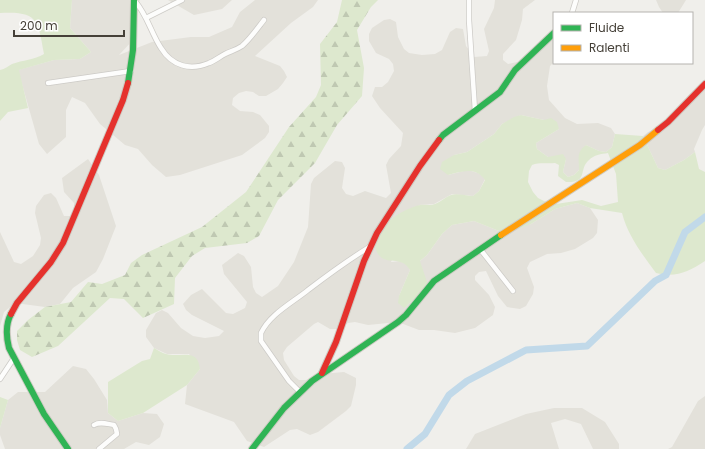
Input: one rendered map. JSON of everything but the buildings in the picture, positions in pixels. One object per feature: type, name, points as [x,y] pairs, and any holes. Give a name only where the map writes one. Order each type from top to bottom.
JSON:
[{"type":"street","points":[[134,0],[146,18],[161,49],[169,58],[175,63],[195,68],[209,63],[242,46],[264,20]]},
{"type":"street","points":[[68,449],[44,414],[9,348],[6,336],[7,325],[22,296],[51,262],[63,243],[119,111],[131,71],[134,39],[134,0]]},
{"type":"street","points":[[146,18],[182,0]]},
{"type":"street","points":[[469,0],[475,111]]},
{"type":"street","points":[[572,12],[576,0]]},
{"type":"street","points":[[321,374],[336,342],[364,261],[378,233],[430,151],[444,135],[500,92],[515,70],[553,34]]},
{"type":"street","points":[[48,83],[131,71]]},
{"type":"street","points":[[252,449],[283,409],[300,392],[321,374],[398,322],[406,315],[434,281],[480,249],[640,145],[668,122],[705,84]]},
{"type":"street","points":[[300,392],[289,381],[261,341],[260,333],[276,315],[290,303],[332,271],[372,246]]},
{"type":"street","points":[[480,249],[513,291]]},
{"type":"street","points":[[0,379],[14,358]]},
{"type":"street","points":[[94,425],[97,423],[103,423],[114,425],[116,429],[117,434],[99,449]]},
{"type":"shaded area","points":[[72,0],[140,0],[138,4],[134,6],[134,39],[119,55],[152,42],[191,37],[209,37],[232,27],[240,12],[255,0],[318,0],[313,7],[291,23],[255,56],[280,66],[284,71],[287,77],[278,89],[266,96],[259,96],[253,92],[246,91],[239,93],[233,98],[232,105],[240,111],[253,112],[260,115],[269,126],[269,132],[265,138],[242,155],[180,175],[166,177],[152,165],[138,149],[125,145],[100,124],[85,103],[72,97],[66,110],[66,137],[47,154],[39,144],[18,70],[54,60],[80,59],[91,52],[70,28]]},
{"type":"shaded area","points":[[168,0],[232,0],[222,9],[194,15]]},
{"type":"shaded area","points":[[495,0],[535,0],[523,9],[522,20],[516,40],[503,54],[503,60],[508,64],[522,61],[549,42],[553,37],[553,63],[550,66],[547,86],[549,100],[565,118],[577,124],[598,123],[611,128],[615,134],[612,147],[606,152],[599,151],[586,145],[579,156],[579,170],[574,175],[568,177],[563,172],[566,159],[548,157],[537,149],[536,143],[559,129],[544,120],[521,115],[502,124],[494,134],[467,152],[454,155],[448,175],[468,170],[481,174],[485,179],[479,191],[473,196],[452,194],[434,204],[419,205],[391,262],[401,261],[407,265],[410,270],[399,296],[420,261],[427,255],[442,234],[452,225],[474,221],[499,231],[531,224],[555,209],[577,203],[590,208],[598,220],[597,233],[593,238],[575,249],[561,253],[547,254],[530,262],[527,268],[534,287],[533,294],[526,306],[520,309],[507,307],[498,296],[486,271],[479,272],[475,276],[475,280],[489,295],[495,307],[493,315],[475,328],[455,333],[434,330],[419,330],[398,322],[368,325],[355,322],[348,323],[337,329],[330,329],[318,322],[314,324],[287,347],[283,353],[284,360],[294,376],[299,380],[306,380],[321,374],[344,372],[356,378],[356,385],[351,406],[318,432],[310,435],[297,429],[290,430],[264,447],[247,441],[234,422],[185,404],[187,385],[200,369],[189,354],[167,354],[154,348],[146,337],[146,330],[156,313],[162,310],[168,313],[181,328],[193,336],[205,338],[219,336],[224,331],[192,315],[186,310],[183,304],[191,295],[202,289],[226,313],[233,314],[245,308],[247,302],[224,274],[222,265],[238,253],[244,256],[251,267],[253,287],[256,293],[262,297],[278,286],[294,262],[308,227],[311,184],[314,178],[335,161],[342,162],[345,168],[342,188],[346,194],[353,196],[365,191],[386,198],[391,193],[386,165],[389,159],[401,146],[403,133],[380,108],[372,96],[375,87],[382,87],[388,82],[394,71],[393,64],[389,59],[376,53],[369,41],[369,34],[372,28],[384,20],[390,19],[396,22],[398,37],[404,49],[409,53],[422,55],[435,54],[442,50],[450,32],[456,28],[463,29],[466,46],[474,57],[487,56],[489,51],[484,29],[494,8]]},
{"type":"shaded area","points":[[656,0],[686,0],[679,12],[662,12]]},
{"type":"shaded area","points":[[705,80],[705,125],[694,149],[695,152],[684,160],[665,170],[658,168],[643,136],[648,132],[672,122],[682,113]]},
{"type":"shaded area","points":[[88,159],[99,175],[116,226],[103,259],[96,272],[73,288],[60,304],[45,307],[15,303],[4,312],[0,326],[0,232],[14,262],[21,264],[33,256],[40,245],[41,238],[35,213],[36,206],[44,195],[51,193],[56,198],[64,216],[71,216],[74,210],[74,203],[64,192],[62,178]]},
{"type":"shaded area","points":[[73,366],[86,369],[107,400],[108,413],[118,421],[143,413],[157,414],[164,424],[160,437],[149,445],[136,442],[124,449],[5,449],[0,435],[0,428],[8,400],[18,392],[45,392]]},
{"type":"shaded area","points":[[705,396],[705,449],[668,449],[672,447],[698,401]]},
{"type":"shaded area","points":[[554,408],[582,408],[605,422],[619,444],[619,449],[593,449],[581,424],[565,419],[551,423],[559,449],[466,449],[475,434],[526,414]]},
{"type":"green space","points":[[0,0],[72,0],[70,28],[91,52],[80,59],[54,60],[19,70],[28,108],[8,112],[0,121],[0,70],[12,64],[36,58],[44,54],[40,33],[34,20],[29,16],[22,14],[0,13]]},
{"type":"green space","points":[[342,0],[378,0],[371,7],[357,30],[364,68],[362,96],[337,125],[315,163],[278,200],[259,236],[247,243],[205,248],[192,256],[175,278],[174,304],[143,318],[124,299],[110,298],[58,346],[32,357],[20,350],[17,340],[17,331],[45,307],[71,302],[88,282],[102,284],[125,275],[131,263],[142,255],[202,227],[246,192],[289,127],[316,97],[321,85],[320,44],[337,22]]},
{"type":"green space","points":[[521,115],[544,120],[551,118],[557,122],[559,129],[536,143],[537,149],[548,157],[563,154],[566,159],[563,172],[568,177],[574,175],[579,170],[579,153],[586,145],[599,151],[606,152],[612,147],[615,134],[643,136],[658,168],[665,170],[684,160],[695,152],[699,169],[705,172],[705,261],[682,273],[670,275],[656,273],[632,237],[622,213],[590,208],[577,203],[555,209],[531,224],[513,231],[499,231],[474,221],[452,225],[442,234],[427,255],[420,261],[428,285],[404,308],[398,303],[399,296],[410,270],[402,262],[383,259],[379,256],[375,246],[382,230],[390,220],[408,209],[420,205],[435,204],[453,194],[473,196],[479,191],[485,180],[481,176],[473,171],[448,175],[440,169],[442,162],[454,155],[467,152],[494,134],[502,124]],"holes":[[[608,153],[616,174],[618,202],[601,206],[582,200],[556,204],[548,203],[538,198],[528,182],[529,171],[532,165],[541,163],[555,163],[559,165],[558,176],[566,182],[573,182],[580,178],[584,167],[591,158],[600,154]]]},
{"type":"green space","points":[[154,348],[166,354],[192,356],[199,362],[200,369],[187,385],[143,413],[118,421],[108,413],[108,382],[142,361],[150,359]]},
{"type":"green space","points":[[0,397],[8,400],[0,428]]},
{"type":"waterway","points":[[407,449],[425,434],[449,395],[467,381],[526,350],[587,346],[655,281],[666,275],[685,232],[705,217]]},
{"type":"traffic: fast","points":[[128,83],[133,50],[134,0]]},
{"type":"traffic: fast","points":[[439,140],[443,135],[500,92],[515,70],[553,34]]},
{"type":"traffic: fast","points":[[252,449],[284,408],[312,381],[398,322],[406,315],[434,281],[501,235]]},
{"type":"traffic: fast","points":[[11,314],[7,331],[9,348],[44,414],[68,449]]},
{"type":"traffic: slow","points":[[501,235],[640,145],[658,130]]},
{"type":"traffic: jam","points":[[11,314],[17,303],[51,262],[63,243],[123,100],[128,83]]},
{"type":"traffic: jam","points":[[658,130],[668,122],[705,84]]},
{"type":"traffic: jam","points":[[322,373],[336,342],[364,261],[377,233],[420,166],[439,140]]}]
